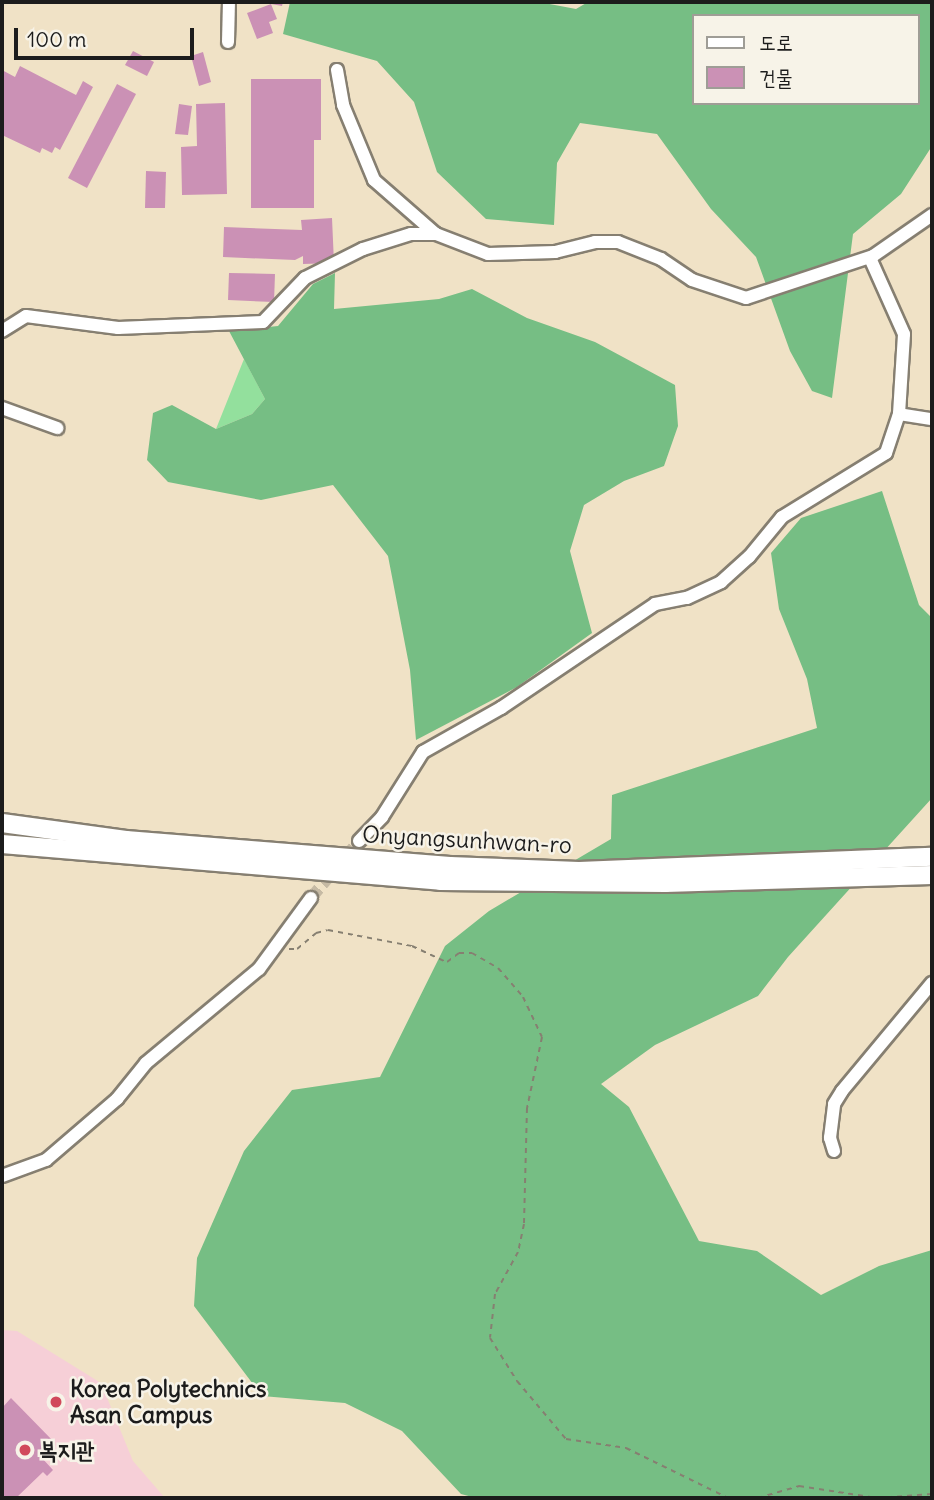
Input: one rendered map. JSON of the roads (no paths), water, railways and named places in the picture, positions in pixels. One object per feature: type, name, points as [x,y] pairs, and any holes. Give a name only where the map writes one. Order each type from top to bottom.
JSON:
[{"type":"highway","name":"Onyangsunhwan-ro","points":[[2,823],[126,841],[463,867],[579,871],[932,857]]},
{"type":"highway","name":"Onyangsunhwan-ro","points":[[2,844],[440,881],[719,882],[932,876]]},
{"type":"street","points":[[228,42],[229,2]]},
{"type":"street","points":[[337,70],[343,105],[374,180],[436,234],[488,254],[555,252],[595,242],[618,242],[661,259],[692,280],[746,298],[870,258],[932,215]]},
{"type":"street","points":[[2,331],[26,316],[118,328],[263,322],[305,278],[363,249],[411,234],[436,234]]},
{"type":"street","points":[[359,841],[382,817],[423,752],[501,708],[655,604],[687,598],[720,582],[749,558],[782,517],[886,453],[899,414],[904,334],[870,258]]},
{"type":"street","points":[[2,408],[57,428]]},
{"type":"street","points":[[899,414],[932,419]]},
{"type":"street","points":[[2,1176],[46,1160],[117,1099],[155,1055],[259,970],[272,948],[311,898]]},
{"type":"street","points":[[834,1151],[831,1138],[834,1104],[932,983]]},
{"type":"tunnel","points":[[311,898],[359,841]]},
{"type":"place","name":"Korea Polytechnics Asan Campus","points":[[56,1402]]},
{"type":"place","name":"복지관","points":[[25,1450]]}]
